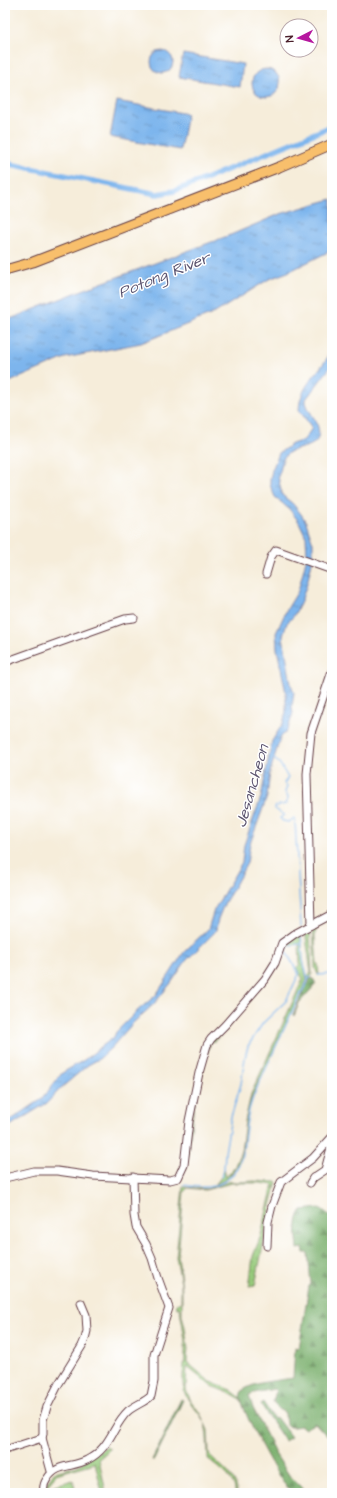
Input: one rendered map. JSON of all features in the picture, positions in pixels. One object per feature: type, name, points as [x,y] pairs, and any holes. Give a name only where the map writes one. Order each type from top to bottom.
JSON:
[{"type":"main road","points":[[5,270],[33,262],[279,167],[332,144]]},
{"type":"street","points":[[266,574],[271,557],[276,550],[332,570]]},
{"type":"street","points":[[5,662],[125,619],[134,618]]},
{"type":"street","points":[[311,925],[307,774],[311,733],[332,671]]},
{"type":"street","points":[[5,1178],[34,1171],[57,1171],[93,1176],[170,1180],[176,1179],[180,1176],[184,1165],[189,1120],[199,1073],[207,1045],[265,978],[275,963],[282,943],[332,914]]},
{"type":"street","points":[[267,1246],[271,1211],[281,1182],[313,1158],[332,1138]]},
{"type":"street","points":[[310,1183],[313,1178],[325,1170],[332,1144]]},
{"type":"street","points":[[44,1493],[43,1488],[45,1481],[51,1472],[87,1460],[98,1452],[108,1442],[128,1411],[151,1396],[154,1381],[154,1355],[169,1308],[152,1258],[136,1227],[134,1215],[133,1177]]},
{"type":"street","points":[[51,1472],[42,1438],[43,1420],[47,1407],[58,1385],[85,1339],[87,1331],[86,1314],[81,1303]]},
{"type":"street","points":[[5,1450],[42,1438]]},
{"type":"green space","points":[[332,917],[317,926],[315,936],[318,975],[315,968],[313,927]]},
{"type":"green space","points":[[305,931],[310,931],[312,976],[308,978],[307,976],[311,973]]},
{"type":"green space","points":[[301,932],[301,944],[295,944],[287,947],[278,967],[215,1041],[211,1042],[206,1056],[212,1039],[223,1029],[259,988],[275,966],[285,942]]},
{"type":"green space","points":[[302,944],[303,960],[307,980],[252,1096],[241,1154],[237,1166],[228,1178],[215,1185],[221,1177],[224,1169],[226,1177],[234,1168],[241,1151],[245,1121],[251,1094],[303,979],[296,968],[300,964],[299,945]]},
{"type":"green space","points":[[313,978],[316,984],[299,1003],[294,1016],[293,1015],[305,986],[309,983],[309,979]]},
{"type":"green space","points":[[194,1107],[186,1169],[185,1169],[191,1119]]},
{"type":"green space","points":[[230,1181],[277,1182],[255,1286],[249,1287],[253,1256],[261,1235],[273,1185],[260,1183],[232,1183],[205,1190],[188,1188],[184,1192],[178,1255],[182,1289],[182,1315],[188,1349],[187,1362],[209,1381],[231,1390],[240,1397],[241,1400],[234,1395],[211,1386],[187,1367],[186,1390],[191,1401],[200,1413],[208,1430],[210,1455],[232,1477],[237,1487],[237,1493],[235,1493],[233,1483],[227,1475],[208,1459],[207,1436],[204,1422],[184,1391],[183,1371],[185,1340],[180,1308],[177,1308],[176,1304],[181,1302],[181,1284],[176,1257],[183,1187],[207,1189]]},
{"type":"green space","points":[[320,1208],[332,1217],[332,1234],[327,1237],[332,1242],[332,1438],[327,1436],[315,1423],[305,1429],[301,1426],[288,1426],[285,1413],[278,1409],[273,1401],[276,1391],[274,1389],[249,1395],[253,1408],[274,1452],[291,1478],[308,1493],[305,1493],[291,1490],[281,1480],[266,1455],[251,1424],[241,1399],[241,1393],[250,1386],[293,1378],[295,1347],[299,1348],[309,1286],[311,1284],[308,1253],[304,1253],[303,1248],[298,1249],[297,1224],[299,1214],[302,1210]]},
{"type":"green space","points":[[181,1399],[183,1400],[154,1460],[152,1460]]},
{"type":"green space","points":[[263,1402],[274,1419],[276,1417],[291,1437],[285,1441],[260,1404]]},
{"type":"green space","points":[[107,1446],[110,1449],[99,1459],[106,1493],[102,1493],[95,1463],[56,1474],[48,1485],[50,1493],[48,1493],[46,1484],[54,1472],[77,1466]]},
{"type":"green space","points":[[73,1480],[76,1493],[54,1493],[52,1486]]},
{"type":"water","points":[[162,51],[166,52],[172,58],[172,66],[166,72],[162,73],[158,72],[152,66],[151,62],[152,58],[158,52]]},
{"type":"water","points":[[183,54],[243,64],[240,87],[179,77]]},
{"type":"water","points":[[266,69],[272,70],[276,73],[279,77],[279,89],[276,93],[272,96],[266,97],[260,96],[256,93],[253,89],[252,83],[253,77],[256,73],[260,70]]},
{"type":"water","points":[[117,101],[187,114],[180,150],[110,137]]},
{"type":"water","name":"Potong River","points":[[332,199],[332,250],[288,272],[269,279],[215,313],[141,343],[65,358],[5,384],[5,321],[80,291],[233,234],[280,214]]},
{"type":"water","points":[[332,349],[332,364],[306,399],[307,406],[318,427],[319,435],[317,440],[313,444],[290,452],[285,456],[278,476],[282,495],[293,504],[306,522],[313,543],[313,558],[307,584],[300,604],[293,617],[287,623],[283,636],[291,684],[294,692],[292,707],[293,713],[288,729],[281,737],[279,742],[270,772],[267,797],[250,844],[247,863],[225,902],[218,919],[216,930],[186,961],[154,1004],[133,1023],[111,1048],[61,1088],[47,1103],[5,1129],[5,1124],[42,1099],[62,1073],[84,1060],[114,1037],[116,1032],[136,1012],[156,995],[184,952],[208,929],[214,910],[242,862],[244,845],[261,797],[272,741],[283,723],[286,712],[286,693],[277,649],[276,633],[287,609],[298,591],[307,556],[306,537],[299,522],[290,510],[275,497],[270,485],[270,480],[272,470],[279,453],[292,444],[304,440],[312,428],[299,410],[300,401],[307,385],[328,357]]},
{"type":"waterway","points":[[5,163],[157,194],[174,191],[198,182],[332,126]]},
{"type":"waterway","name":"Jesancheon","points":[[273,758],[280,764],[288,778],[284,783],[287,787],[285,792],[288,797],[286,804],[276,806],[275,809],[284,815],[280,818],[283,821],[289,822],[294,818],[295,820],[301,927]]},
{"type":"waterway","points":[[301,934],[303,960],[308,979],[311,977]]},
{"type":"waterway","points":[[221,1177],[224,1169],[231,1117],[241,1084],[248,1046],[263,1023],[286,1001],[299,974],[286,952],[286,949],[290,945],[302,944]]},
{"type":"waterway","points":[[318,975],[332,974]]},
{"type":"waterway","points":[[183,1185],[198,1187],[217,1185],[228,1179],[238,1167],[244,1147],[248,1113],[252,1101],[308,979]]}]
